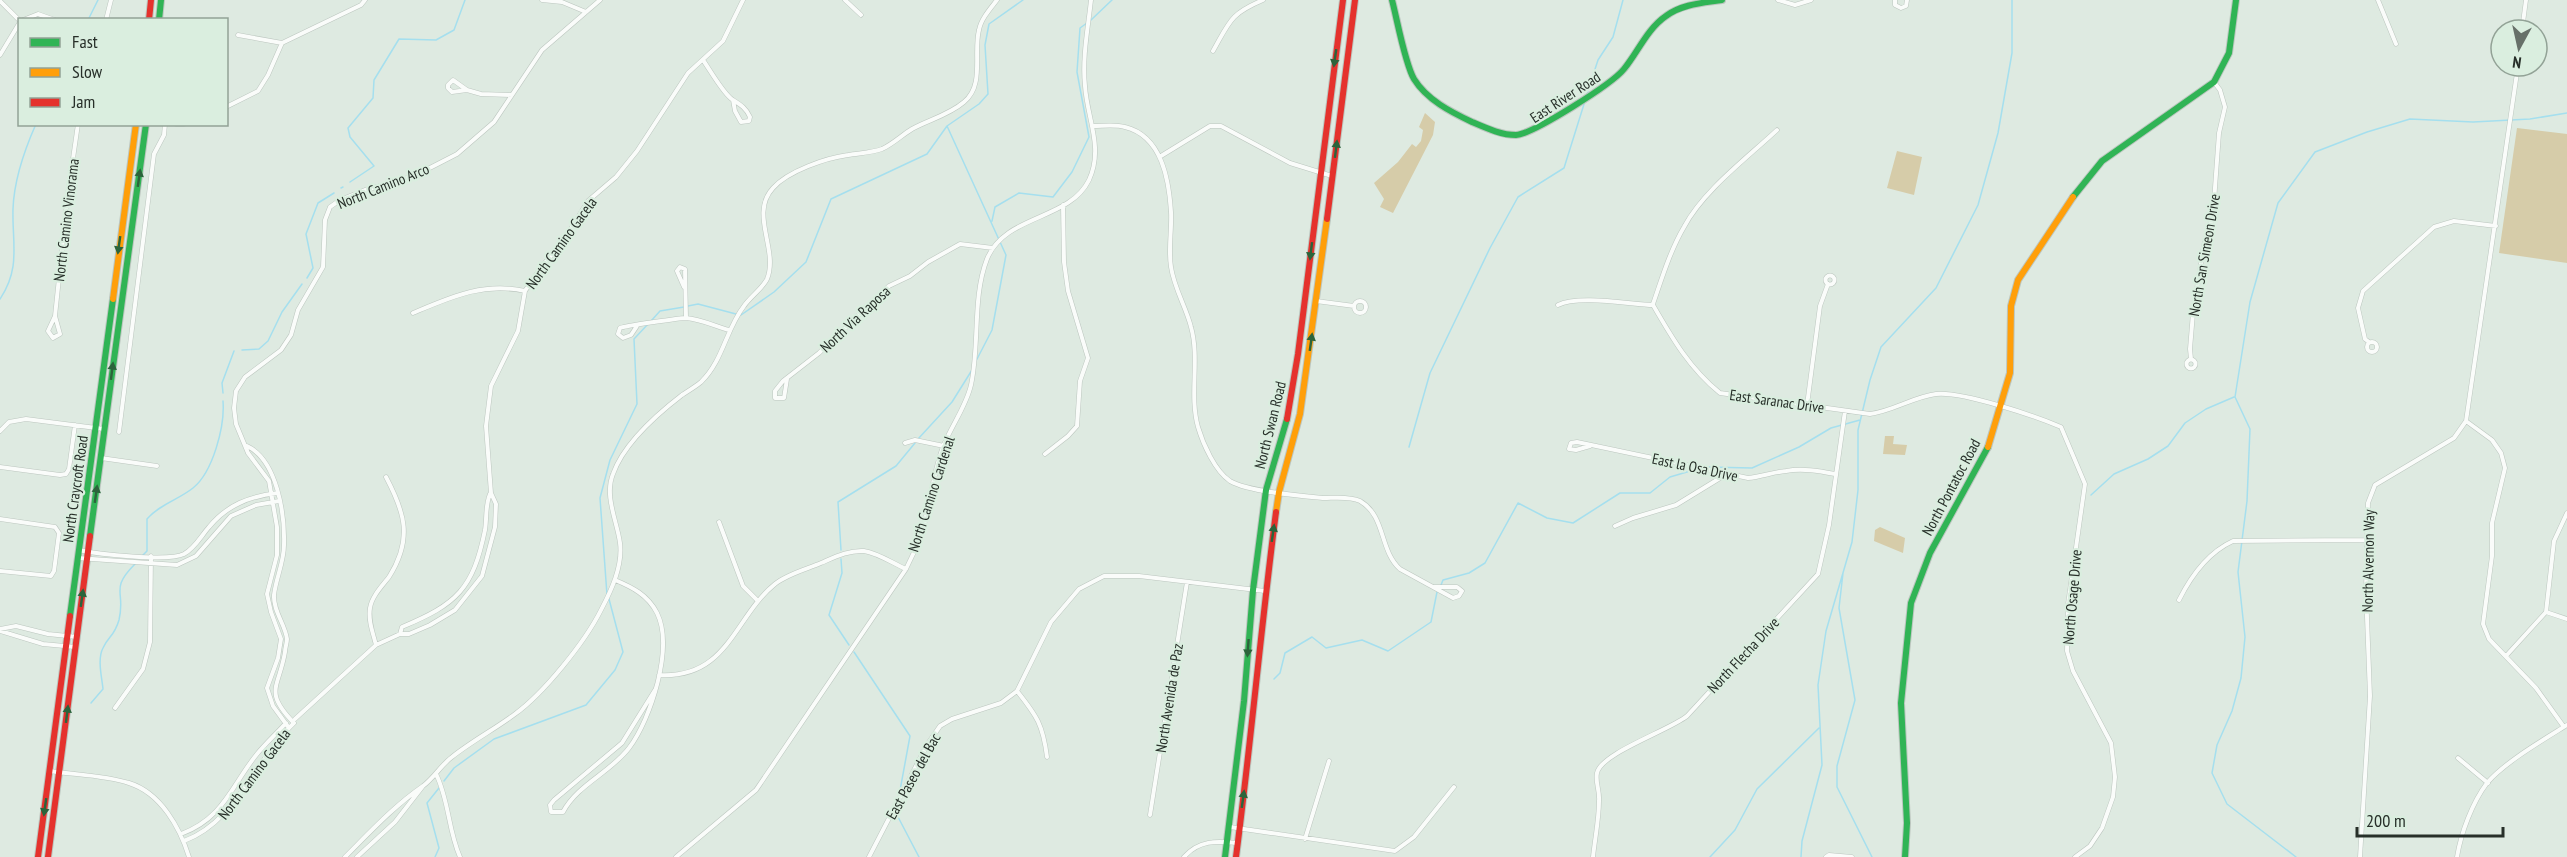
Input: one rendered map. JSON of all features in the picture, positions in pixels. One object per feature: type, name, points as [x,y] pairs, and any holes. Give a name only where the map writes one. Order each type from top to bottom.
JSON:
[{"type":"main road","points":[[149,18],[151,0]]},
{"type":"main road","points":[[159,18],[161,0]]},
{"type":"main road","name":"North Swan Road","points":[[1225,857],[1244,701],[1253,590],[1266,490],[1289,410],[1298,354],[1343,0]]},
{"type":"main road","name":"North Swan Road","points":[[1236,857],[1254,717],[1265,591],[1279,492],[1302,400],[1355,0]]},
{"type":"main road","name":"East River Road","points":[[1392,0],[1413,77],[1419,87],[1436,102],[1453,112],[1482,126],[1515,135],[1539,129],[1574,104],[1611,82],[1632,60],[1656,25],[1672,11],[1686,6],[1722,0]]},
{"type":"main road","name":"North Pontatoc Road","points":[[1905,857],[1906,801],[1901,703],[1911,603],[1922,570],[1960,495],[1980,462],[2001,407],[2010,373],[2011,301],[2026,266],[2082,184],[2102,160],[2214,82],[2229,53],[2236,0]]},
{"type":"main road","name":"North Craycroft Road","points":[[38,857],[136,126]]},
{"type":"main road","name":"North Craycroft Road","points":[[48,857],[146,126]]},
{"type":"street","points":[[106,18],[111,0]]},
{"type":"street","points":[[238,35],[282,43],[361,5],[364,0]]},
{"type":"street","points":[[542,0],[561,1],[586,12]]},
{"type":"street","name":"North Camino Arco","points":[[287,726],[273,706],[267,688],[278,658],[280,639],[270,612],[267,594],[278,543],[272,494],[266,475],[248,453],[236,424],[234,408],[236,391],[245,377],[281,350],[291,335],[298,310],[323,267],[325,220],[330,207],[340,200],[365,190],[422,172],[457,154],[494,122],[542,50],[600,0]]},
{"type":"street","name":"North Camino Gacela","points":[[181,834],[197,828],[211,818],[256,754],[376,645],[400,634],[409,634],[446,616],[470,593],[482,576],[495,527],[496,504],[491,493],[486,426],[491,386],[501,361],[518,331],[525,291],[542,266],[561,245],[588,201],[616,177],[637,151],[688,73],[723,41],[743,0]]},
{"type":"street","points":[[845,0],[861,15]]},
{"type":"street","points":[[357,857],[394,822],[448,759],[517,713],[552,678],[586,635],[615,580],[620,545],[611,506],[611,478],[625,451],[646,428],[700,382],[716,365],[729,330],[743,307],[766,280],[770,264],[763,213],[766,199],[774,186],[827,159],[882,149],[910,130],[961,105],[970,97],[975,83],[978,32],[982,21],[997,0]]},
{"type":"street","name":"North Camino Cardenal","points":[[676,857],[756,790],[906,569],[921,536],[936,469],[944,446],[971,384],[979,293],[983,273],[993,248],[1004,235],[1063,205],[1088,182],[1094,166],[1096,148],[1084,87],[1084,63],[1091,0]]},
{"type":"street","points":[[1214,51],[1227,24],[1235,14],[1263,0]]},
{"type":"street","points":[[1778,0],[1795,5],[1811,0]]},
{"type":"street","points":[[1894,0],[1895,5],[1901,8],[1906,6],[1906,0]]},
{"type":"street","points":[[2378,0],[2396,44]]},
{"type":"street","points":[[2524,18],[2526,0]]},
{"type":"street","points":[[0,1],[18,18]]},
{"type":"street","points":[[28,18],[38,14],[49,18]]},
{"type":"street","points":[[0,55],[18,26]]},
{"type":"street","points":[[228,106],[258,91],[282,43]]},
{"type":"street","points":[[703,60],[733,100],[741,104],[748,112],[749,121],[741,122],[735,111],[733,100]]},
{"type":"street","points":[[2457,857],[2465,825],[2488,783],[2522,755],[2565,726],[2536,688],[2489,639],[2482,624],[2492,556],[2492,523],[2505,468],[2501,453],[2492,440],[2466,420],[2516,78]]},
{"type":"street","points":[[467,90],[452,92],[448,85],[453,81],[467,90],[489,96],[512,95]]},
{"type":"street","name":"North San Simeon Drive","points":[[2191,359],[2193,313],[2204,245],[2213,215],[2219,133],[2225,107],[2220,90],[2214,82]]},
{"type":"street","name":"North Camino Vinorama","points":[[55,316],[60,334],[53,338],[48,331],[55,316],[78,126]]},
{"type":"street","points":[[119,432],[154,154],[164,135],[165,126]]},
{"type":"street","points":[[1093,126],[1125,127],[1140,134],[1161,156],[1171,211],[1171,266],[1191,328],[1198,426],[1216,466],[1228,480],[1243,487],[1307,497],[1357,499],[1371,509],[1378,522],[1387,554],[1400,569],[1454,597],[1459,596],[1462,591],[1457,587],[1434,586]]},
{"type":"street","points":[[1161,156],[1210,126],[1221,126],[1290,163],[1320,174],[1333,176]]},
{"type":"street","points":[[1558,305],[1567,301],[1580,300],[1653,305],[1664,271],[1684,225],[1710,194],[1777,130]]},
{"type":"street","points":[[1045,454],[1077,426],[1080,381],[1088,358],[1068,291],[1064,262],[1063,205]]},
{"type":"street","points":[[2368,342],[2365,339],[2358,308],[2363,291],[2434,227],[2454,221],[2496,226]]},
{"type":"street","name":"North Via Raposa","points":[[787,378],[784,398],[776,398],[775,391],[787,378],[819,353],[889,286],[910,276],[928,262],[960,244],[993,248]]},
{"type":"street","points":[[684,287],[677,271],[680,267],[685,269],[686,275],[684,287],[686,318]]},
{"type":"street","points":[[1807,405],[1820,306],[1828,284]]},
{"type":"street","points":[[413,313],[469,291],[505,287],[525,291]]},
{"type":"street","points":[[1316,301],[1354,306]]},
{"type":"street","name":"East Saranac Drive","points":[[1653,305],[1688,361],[1701,378],[1720,393],[1772,398],[1869,414],[1884,412],[1938,394],[2033,415],[2061,427]]},
{"type":"street","points":[[637,326],[628,337],[623,338],[618,334],[620,328],[624,326],[686,318],[729,330]]},
{"type":"street","name":"North Flecha Drive","points":[[1593,857],[1599,804],[1598,768],[1635,742],[1678,723],[1687,716],[1818,574],[1829,523],[1845,411]]},
{"type":"street","points":[[0,431],[9,422],[26,419],[105,429]]},
{"type":"street","name":"North Alvernon Way","points":[[2360,857],[2370,696],[2366,540],[2368,503],[2375,485],[2454,438],[2466,420]]},
{"type":"street","points":[[0,467],[66,474],[69,469],[75,425]]},
{"type":"street","name":"North Osage Drive","points":[[2061,427],[2085,484],[2068,604],[2067,651],[2073,671],[2111,743],[2115,777],[2113,797],[2102,828],[2090,846],[2075,857]]},
{"type":"street","points":[[905,443],[915,440],[944,446]]},
{"type":"street","name":"East la Osa Drive","points":[[1590,446],[1576,450],[1569,449],[1571,443],[1590,446],[1726,475],[1756,478],[1785,471],[1812,470],[1835,474]]},
{"type":"street","name":"North Camino Arco","points":[[246,446],[255,449],[264,459],[275,479],[278,493],[284,545],[274,596],[276,612],[287,639],[283,662],[273,690],[278,704],[293,720]]},
{"type":"street","points":[[101,458],[157,466]]},
{"type":"street","points":[[1616,526],[1640,515],[1676,505],[1726,475]]},
{"type":"street","points":[[376,645],[369,620],[370,606],[398,560],[405,529],[400,504],[386,477]]},
{"type":"street","points":[[77,558],[182,555],[191,549],[216,518],[226,510],[239,502],[278,493]]},
{"type":"street","name":"North Camino Gacela","points":[[400,634],[402,627],[435,613],[448,604],[474,572],[484,534],[487,502],[491,493]]},
{"type":"street","points":[[78,550],[88,556],[177,565],[196,556],[231,516],[242,510],[279,501]]},
{"type":"street","points":[[2506,656],[2546,612],[2554,541],[2567,513]]},
{"type":"street","points":[[0,519],[51,526],[57,528],[59,533],[54,571],[51,576],[0,571]]},
{"type":"street","points":[[719,522],[743,586],[758,601]]},
{"type":"street","points":[[2179,600],[2185,587],[2218,547],[2233,541],[2366,540]]},
{"type":"street","points":[[659,675],[676,674],[701,667],[724,650],[758,601],[777,582],[844,553],[866,551],[906,569]]},
{"type":"street","points":[[115,708],[143,669],[150,642],[151,556]]},
{"type":"street","points":[[1047,757],[1043,730],[1033,711],[1017,691],[1051,622],[1079,589],[1104,576],[1139,576],[1265,591]]},
{"type":"street","points":[[615,580],[644,595],[657,612],[662,630],[659,675],[654,701],[646,721],[629,748],[577,795],[563,812],[551,812],[550,805],[554,800],[622,743],[655,690]]},
{"type":"street","name":"North Avenida de Paz","points":[[1150,814],[1187,582]]},
{"type":"street","points":[[2546,612],[2567,619]]},
{"type":"street","points":[[0,630],[16,626],[77,637]]},
{"type":"street","points":[[0,630],[43,644],[75,647]]},
{"type":"street","name":"East Paseo del Bac","points":[[869,857],[927,745],[940,726],[952,719],[1001,703],[1017,691]]},
{"type":"street","name":"North Camino Gacela","points":[[184,841],[200,835],[215,825],[287,726]]},
{"type":"street","points":[[2458,758],[2488,783]]},
{"type":"street","points":[[1305,838],[1329,761]]},
{"type":"street","points":[[50,771],[130,783],[146,792],[160,803],[181,834],[189,857]]},
{"type":"street","points":[[436,774],[443,788],[453,840],[460,857]]},
{"type":"street","points":[[238,782],[243,788]]},
{"type":"street","points":[[345,857],[387,814],[413,791],[423,786]]},
{"type":"street","points":[[1229,827],[1395,851],[1414,837],[1454,787]]},
{"type":"street","points":[[1185,857],[1201,844],[1216,841],[1238,843]]},
{"type":"street","points":[[1826,857],[1829,855],[1852,857]]},
{"type":"shaded area","points":[[1425,113],[1435,122],[1433,135],[1393,213],[1380,207],[1384,199],[1374,183],[1398,162],[1412,144],[1416,147],[1421,141],[1423,130],[1419,127]]},
{"type":"shaded area","points":[[2517,128],[2567,134],[2567,263],[2499,253]]},
{"type":"shaded area","points":[[1897,151],[1922,157],[1914,195],[1887,188]]},
{"type":"shaded area","points":[[1885,436],[1894,436],[1893,444],[1907,445],[1905,455],[1883,454]]},
{"type":"shaded area","points":[[1880,527],[1905,538],[1903,553],[1874,541],[1875,530]]},
{"type":"waterway","points":[[89,18],[98,0]]},
{"type":"waterway","points":[[350,182],[374,166],[350,137],[348,128],[373,98],[374,80],[399,39],[436,40],[454,30],[465,0]]},
{"type":"waterway","points":[[975,363],[992,330],[1006,255],[947,126],[979,104],[988,94],[985,45],[989,24],[1023,0]]},
{"type":"waterway","points":[[1091,20],[1112,0]]},
{"type":"waterway","points":[[1587,94],[1598,60],[1613,37],[1623,0]]},
{"type":"waterway","points":[[1801,857],[1802,841],[1822,765],[1818,685],[1826,631],[1852,542],[1858,490],[1858,430],[1870,380],[1881,347],[1936,288],[1978,205],[1998,133],[2012,53],[2012,0]]},
{"type":"waterway","points":[[992,221],[995,207],[1019,193],[1053,197],[1072,172],[1089,137],[1077,72],[1080,28],[1087,23]]},
{"type":"waterway","points":[[1409,447],[1430,373],[1490,248],[1518,197],[1564,168],[1585,101]]},
{"type":"waterway","points":[[2296,857],[2227,804],[2212,773],[2217,745],[2232,711],[2241,678],[2245,637],[2238,572],[2247,501],[2250,429],[2235,397],[2250,302],[2278,203],[2315,152],[2367,132],[2410,119],[2473,122],[2530,119],[2567,113]]},
{"type":"waterway","points":[[0,299],[7,288],[13,266],[13,209],[18,176],[35,126]]},
{"type":"waterway","points":[[741,315],[774,292],[806,262],[831,199],[927,154],[947,126]]},
{"type":"waterway","points":[[307,278],[313,268],[306,234],[318,203],[334,193]]},
{"type":"waterway","points":[[242,350],[259,349],[268,341],[282,312],[302,284]]},
{"type":"waterway","points":[[688,306],[698,304],[736,314]]},
{"type":"waterway","points":[[651,321],[660,311],[684,307]]},
{"type":"waterway","points":[[607,595],[600,498],[610,460],[637,404],[634,339],[648,324]]},
{"type":"waterway","points":[[223,393],[222,383],[234,351]]},
{"type":"waterway","points":[[918,439],[952,402],[972,370]]},
{"type":"waterway","points":[[2091,495],[2114,474],[2148,459],[2168,446],[2185,423],[2206,409],[2234,397]]},
{"type":"waterway","points":[[142,556],[147,551],[147,519],[193,488],[200,481],[212,460],[220,435],[223,401]]},
{"type":"waterway","points":[[1707,467],[1752,468],[1799,447],[1831,428],[1860,420]]},
{"type":"waterway","points":[[841,550],[838,502],[896,466],[915,443]]},
{"type":"waterway","points":[[1441,585],[1443,580],[1469,573],[1485,563],[1518,503],[1547,518],[1573,523],[1620,493],[1650,493],[1670,477],[1697,469]]},
{"type":"waterway","points":[[841,559],[842,573],[829,615],[849,645]]},
{"type":"waterway","points":[[91,703],[103,689],[100,658],[119,620],[120,585],[135,564]]},
{"type":"waterway","points":[[1843,573],[1839,608],[1855,700],[1837,766],[1837,787],[1872,857]]},
{"type":"waterway","points":[[1274,679],[1280,673],[1285,653],[1312,637],[1326,648],[1362,640],[1388,651],[1431,622],[1437,592]]},
{"type":"waterway","points":[[444,781],[454,768],[494,739],[586,705],[615,670],[623,652],[609,599]]},
{"type":"waterway","points":[[854,652],[910,736],[899,796]]},
{"type":"waterway","points":[[1710,857],[1735,830],[1757,789],[1819,728]]},
{"type":"waterway","points":[[435,857],[439,848],[427,803],[439,788]]},
{"type":"waterway","points":[[899,803],[897,815],[919,857]]},
{"type":"traffic: fast","points":[[159,18],[161,0]]},
{"type":"traffic: fast","points":[[1392,0],[1407,63],[1419,86],[1440,105],[1464,118],[1494,131],[1516,135],[1554,118],[1617,76],[1653,27],[1672,12],[1686,6],[1722,0]]},
{"type":"traffic: fast","points":[[2073,197],[2102,161],[2214,82],[2229,53],[2236,0]]},
{"type":"traffic: fast","points":[[90,536],[146,126]]},
{"type":"traffic: fast","points":[[70,616],[113,299]]},
{"type":"traffic: fast","points":[[1225,857],[1244,701],[1253,590],[1266,490],[1287,419]]},
{"type":"traffic: fast","points":[[1905,857],[1907,823],[1901,703],[1911,603],[1930,553],[1988,447]]},
{"type":"traffic: slow","points":[[113,299],[136,126]]},
{"type":"traffic: slow","points":[[1988,447],[2010,373],[2011,306],[2018,280],[2073,197]]},
{"type":"traffic: slow","points":[[1276,512],[1279,492],[1300,414],[1327,219]]},
{"type":"traffic: jam","points":[[149,18],[151,0]]},
{"type":"traffic: jam","points":[[1287,419],[1298,354],[1343,0]]},
{"type":"traffic: jam","points":[[1327,219],[1355,0]]},
{"type":"traffic: jam","points":[[1236,857],[1276,512]]},
{"type":"traffic: jam","points":[[48,857],[90,536]]},
{"type":"traffic: jam","points":[[38,857],[70,616]]}]
